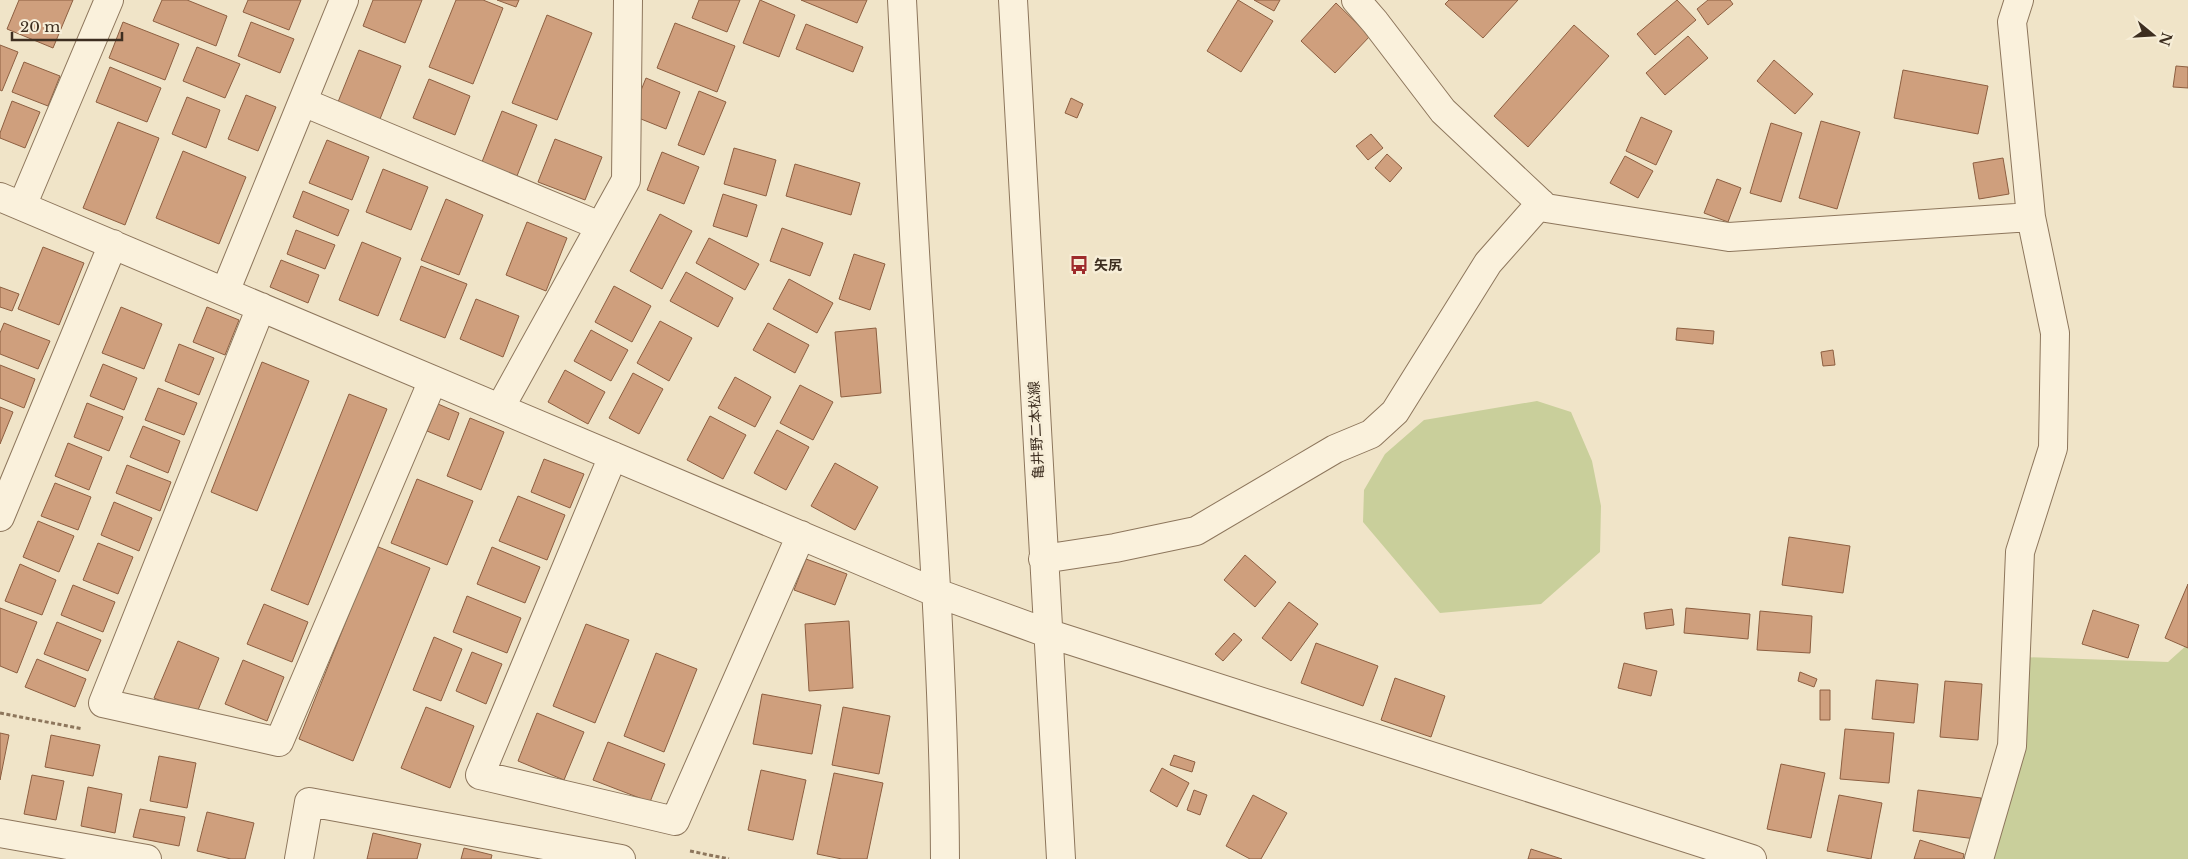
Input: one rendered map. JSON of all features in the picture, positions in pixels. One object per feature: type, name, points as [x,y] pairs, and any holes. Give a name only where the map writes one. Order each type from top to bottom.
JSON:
[{"type":"street","points":[[109,0],[11,201],[937,593],[1047,633],[1752,859]]},
{"type":"street","points":[[225,292],[344,0]]},
{"type":"street","points":[[500,408],[626,180],[628,0]]},
{"type":"street","points":[[902,0],[916,281],[937,593],[944,745],[945,859]]},
{"type":"street","name":"亀井野二本松線","points":[[1013,0],[1042,560],[1056,756],[1061,859]]},
{"type":"street","points":[[1356,0],[1375,22],[1442,111],[1546,208],[1729,237],[2031,217]]},
{"type":"street","points":[[1979,859],[2012,746],[2020,552],[2053,448],[2055,333],[2031,217],[2012,22],[2019,0]]},
{"type":"street","points":[[303,102],[600,226]]},
{"type":"street","points":[[1042,560],[1114,548],[1196,531],[1335,449],[1371,434],[1395,412],[1488,263],[1541,202]]},
{"type":"street","points":[[0,517],[113,244]]},
{"type":"street","points":[[261,307],[103,702],[279,742],[434,380]]},
{"type":"street","points":[[613,456],[480,775],[675,821],[801,535]]},
{"type":"street","points":[[299,859],[309,802],[621,859]]},
{"type":"street","points":[[0,833],[147,859]]},
{"type":"green space","points":[[1537,401],[1571,412],[1592,461],[1601,506],[1600,552],[1541,604],[1440,613],[1363,522],[1364,490],[1385,454],[1424,420]]},
{"type":"green space","points":[[2188,644],[2188,859],[1992,859],[2023,657],[2168,662]]},
{"type":"building","points":[[19,0],[73,0],[53,48],[7,29]]},
{"type":"building","points":[[162,0],[187,0],[227,16],[216,46],[153,21]]},
{"type":"building","points":[[248,0],[301,0],[289,30],[243,12]]},
{"type":"building","points":[[373,0],[422,0],[405,43],[363,26]]},
{"type":"building","points":[[456,0],[483,0],[503,8],[473,84],[429,67]]},
{"type":"building","points":[[497,0],[519,0],[516,7]]},
{"type":"building","points":[[699,0],[740,0],[727,32],[692,18]]},
{"type":"building","points":[[760,0],[795,15],[779,57],[743,43]]},
{"type":"building","points":[[801,0],[867,0],[857,23]]},
{"type":"building","points":[[1238,0],[1273,21],[1241,72],[1207,51]]},
{"type":"building","points":[[1254,0],[1280,0],[1274,11]]},
{"type":"building","points":[[1449,0],[1518,0],[1483,38],[1445,4]]},
{"type":"building","points":[[1677,0],[1696,20],[1655,55],[1637,34]]},
{"type":"building","points":[[1708,0],[1730,0],[1733,4],[1708,25],[1697,9]]},
{"type":"building","points":[[1336,3],[1370,36],[1335,73],[1301,41]]},
{"type":"building","points":[[547,15],[592,33],[557,120],[512,103]]},
{"type":"building","points":[[123,22],[179,44],[165,80],[109,58]]},
{"type":"building","points":[[251,22],[294,39],[280,73],[238,56]]},
{"type":"building","points":[[675,23],[735,46],[717,92],[657,68]]},
{"type":"building","points":[[806,24],[863,47],[853,72],[796,49]]},
{"type":"building","points":[[1574,25],[1609,56],[1528,147],[1494,116]]},
{"type":"building","points":[[1688,36],[1708,58],[1665,95],[1646,73]]},
{"type":"building","points":[[0,45],[18,52],[2,91],[0,90]]},
{"type":"building","points":[[197,47],[240,64],[225,98],[183,81]]},
{"type":"building","points":[[359,50],[401,66],[380,119],[338,102]]},
{"type":"building","points":[[1774,60],[1813,94],[1795,114],[1757,81]]},
{"type":"building","points":[[24,62],[60,76],[48,106],[12,92]]},
{"type":"building","points":[[2176,66],[2188,67],[2188,88],[2173,87]]},
{"type":"building","points":[[110,67],[161,88],[147,122],[96,102]]},
{"type":"building","points":[[1903,70],[1988,86],[1978,134],[1894,118]]},
{"type":"building","points":[[646,78],[680,92],[666,129],[631,115]]},
{"type":"building","points":[[429,79],[470,96],[455,135],[413,118]]},
{"type":"building","points":[[699,91],[726,102],[704,155],[678,145]]},
{"type":"building","points":[[246,95],[276,107],[258,151],[228,139]]},
{"type":"building","points":[[187,97],[220,110],[206,148],[172,134]]},
{"type":"building","points":[[1071,98],[1083,104],[1077,118],[1065,113]]},
{"type":"building","points":[[12,101],[40,112],[25,148],[0,138],[0,133]]},
{"type":"building","points":[[502,111],[537,125],[515,181],[480,167]]},
{"type":"building","points":[[1641,117],[1672,131],[1656,165],[1626,151]]},
{"type":"building","points":[[1821,121],[1860,132],[1837,209],[1799,198]]},
{"type":"building","points":[[118,122],[159,138],[125,225],[83,208]]},
{"type":"building","points":[[1771,123],[1802,133],[1781,202],[1750,193]]},
{"type":"building","points":[[1371,134],[1383,148],[1368,160],[1356,146]]},
{"type":"building","points":[[555,139],[602,157],[585,200],[538,182]]},
{"type":"building","points":[[327,140],[369,157],[352,200],[309,183]]},
{"type":"building","points":[[734,148],[776,160],[766,196],[724,184]]},
{"type":"building","points":[[183,151],[246,177],[219,244],[156,218]]},
{"type":"building","points":[[662,152],[699,167],[684,204],[647,190]]},
{"type":"building","points":[[1387,154],[1402,168],[1390,182],[1375,168]]},
{"type":"building","points":[[1625,156],[1653,171],[1638,198],[1610,183]]},
{"type":"building","points":[[2003,158],[2009,194],[1979,199],[1973,163]]},
{"type":"building","points":[[795,164],[860,183],[851,215],[786,196]]},
{"type":"building","points":[[383,169],[428,187],[411,230],[366,212]]},
{"type":"building","points":[[1717,179],[1741,188],[1728,222],[1704,213]]},
{"type":"building","points":[[303,191],[349,210],[338,236],[293,217]]},
{"type":"building","points":[[723,194],[757,205],[747,237],[713,226]]},
{"type":"building","points":[[446,199],[483,215],[459,275],[421,260]]},
{"type":"building","points":[[660,214],[692,231],[662,289],[630,271]]},
{"type":"building","points":[[527,222],[567,238],[546,291],[506,275]]},
{"type":"building","points":[[782,228],[823,243],[810,276],[770,261]]},
{"type":"building","points":[[296,230],[335,245],[325,269],[287,254]]},
{"type":"building","points":[[709,238],[759,264],[745,290],[696,263]]},
{"type":"building","points":[[362,242],[401,258],[378,316],[339,300]]},
{"type":"building","points":[[43,247],[84,263],[59,325],[18,309]]},
{"type":"building","points":[[854,254],[885,264],[870,310],[839,299]]},
{"type":"building","points":[[281,260],[319,275],[308,303],[270,287]]},
{"type":"building","points":[[421,266],[467,284],[445,338],[400,320]]},
{"type":"building","points":[[686,272],[733,298],[718,327],[670,301]]},
{"type":"building","points":[[789,279],[833,303],[817,333],[773,309]]},
{"type":"building","points":[[614,286],[651,306],[632,342],[595,322]]},
{"type":"building","points":[[0,287],[19,294],[12,311],[0,307]]},
{"type":"building","points":[[476,299],[519,316],[503,357],[460,339]]},
{"type":"building","points":[[121,307],[162,324],[144,369],[102,353]]},
{"type":"building","points":[[207,307],[239,320],[225,355],[193,342]]},
{"type":"building","points":[[660,321],[692,338],[669,381],[637,363]]},
{"type":"building","points":[[4,323],[50,341],[38,369],[0,354],[0,333]]},
{"type":"building","points":[[768,323],[809,345],[795,373],[753,350]]},
{"type":"building","points":[[876,328],[881,393],[841,397],[835,332]]},
{"type":"building","points":[[1677,328],[1714,331],[1713,344],[1676,340]]},
{"type":"building","points":[[591,330],[628,350],[611,381],[574,361]]},
{"type":"building","points":[[179,344],[214,358],[199,395],[165,381]]},
{"type":"building","points":[[1833,350],[1835,365],[1823,366],[1821,352]]},
{"type":"building","points":[[262,362],[309,381],[257,511],[211,492]]},
{"type":"building","points":[[103,364],[137,378],[124,410],[90,396]]},
{"type":"building","points":[[0,365],[35,379],[24,408],[0,398]]},
{"type":"building","points":[[565,370],[605,392],[588,424],[548,402]]},
{"type":"building","points":[[633,373],[663,389],[639,434],[609,418]]},
{"type":"building","points":[[735,377],[771,397],[755,427],[718,408]]},
{"type":"building","points":[[800,385],[833,402],[813,440],[780,423]]},
{"type":"building","points":[[158,388],[197,403],[184,435],[145,420]]},
{"type":"building","points":[[349,394],[387,409],[308,605],[271,590]]},
{"type":"building","points":[[87,403],[123,417],[109,451],[74,437]]},
{"type":"building","points":[[438,404],[459,413],[449,440],[427,431]]},
{"type":"building","points":[[0,407],[13,412],[0,444]]},
{"type":"building","points":[[710,416],[746,435],[723,479],[687,460]]},
{"type":"building","points":[[470,418],[504,432],[481,490],[447,476]]},
{"type":"building","points":[[143,426],[180,441],[168,473],[130,457]]},
{"type":"building","points":[[777,430],[809,447],[786,490],[754,473]]},
{"type":"building","points":[[68,443],[102,457],[89,490],[55,476]]},
{"type":"building","points":[[544,459],[584,474],[570,508],[531,492]]},
{"type":"building","points":[[835,463],[878,487],[855,530],[811,506]]},
{"type":"building","points":[[127,465],[171,482],[160,511],[116,493]]},
{"type":"building","points":[[417,479],[473,501],[447,565],[391,543]]},
{"type":"building","points":[[55,483],[91,497],[78,530],[41,516]]},
{"type":"building","points":[[518,496],[565,515],[547,560],[499,541]]},
{"type":"building","points":[[114,502],[152,518],[139,551],[101,535]]},
{"type":"building","points":[[38,521],[74,536],[59,572],[23,557]]},
{"type":"building","points":[[1789,537],[1850,546],[1843,593],[1782,585]]},
{"type":"building","points":[[98,543],[133,557],[118,594],[83,580]]},
{"type":"building","points":[[376,546],[430,568],[353,761],[299,739]]},
{"type":"building","points":[[492,547],[540,567],[525,603],[477,584]]},
{"type":"building","points":[[1245,555],[1276,582],[1255,607],[1224,580]]},
{"type":"building","points":[[806,559],[847,574],[835,605],[794,590]]},
{"type":"building","points":[[20,564],[56,580],[42,615],[5,601]]},
{"type":"building","points":[[2188,584],[2188,648],[2165,638]]},
{"type":"building","points":[[73,585],[115,602],[103,632],[61,615]]},
{"type":"building","points":[[467,596],[521,618],[507,653],[453,632]]},
{"type":"building","points":[[1289,602],[1318,624],[1291,661],[1262,638]]},
{"type":"building","points":[[264,604],[308,622],[292,662],[247,644]]},
{"type":"building","points":[[0,608],[37,622],[17,673],[0,666]]},
{"type":"building","points":[[1686,608],[1750,614],[1748,639],[1684,633]]},
{"type":"building","points":[[1672,609],[1674,625],[1646,629],[1644,613]]},
{"type":"building","points":[[2093,610],[2139,625],[2128,658],[2082,644]]},
{"type":"building","points":[[1760,611],[1812,616],[1810,653],[1757,650]]},
{"type":"building","points":[[849,621],[853,688],[809,691],[805,624]]},
{"type":"building","points":[[57,622],[101,640],[88,671],[44,654]]},
{"type":"building","points":[[586,624],[629,640],[595,723],[553,706]]},
{"type":"building","points":[[1234,633],[1242,640],[1223,661],[1215,654]]},
{"type":"building","points":[[434,637],[462,649],[441,701],[413,690]]},
{"type":"building","points":[[178,641],[219,658],[196,715],[154,698]]},
{"type":"building","points":[[1316,643],[1378,666],[1363,706],[1301,683]]},
{"type":"building","points":[[472,652],[502,664],[486,704],[456,691]]},
{"type":"building","points":[[656,653],[697,669],[664,752],[624,736]]},
{"type":"building","points":[[37,659],[86,679],[75,707],[25,687]]},
{"type":"building","points":[[243,660],[284,677],[267,721],[225,704]]},
{"type":"building","points":[[1624,663],[1657,671],[1651,696],[1618,688]]},
{"type":"building","points":[[1800,672],[1817,679],[1814,687],[1798,681]]},
{"type":"building","points":[[1395,678],[1445,696],[1431,737],[1381,720]]},
{"type":"building","points":[[1876,680],[1918,684],[1914,723],[1872,719]]},
{"type":"building","points":[[1945,681],[1982,684],[1978,740],[1940,737]]},
{"type":"building","points":[[1820,690],[1830,690],[1830,720],[1820,720]]},
{"type":"building","points":[[762,694],[821,705],[812,754],[753,744]]},
{"type":"building","points":[[426,707],[474,726],[450,788],[401,768]]},
{"type":"building","points":[[843,707],[890,716],[879,774],[832,765]]},
{"type":"building","points":[[537,713],[584,732],[564,780],[518,761]]},
{"type":"building","points":[[1845,729],[1894,733],[1889,783],[1840,779]]},
{"type":"building","points":[[0,733],[9,735],[0,780]]},
{"type":"building","points":[[51,735],[100,745],[93,776],[45,767]]},
{"type":"building","points":[[608,742],[665,764],[650,802],[593,780]]},
{"type":"building","points":[[1174,755],[1195,762],[1192,772],[1170,765]]},
{"type":"building","points":[[159,756],[196,763],[187,808],[150,801]]},
{"type":"building","points":[[1781,764],[1825,773],[1811,838],[1767,829]]},
{"type":"building","points":[[1162,768],[1189,783],[1177,807],[1150,791]]},
{"type":"building","points":[[761,770],[806,780],[793,840],[748,830]]},
{"type":"building","points":[[834,773],[883,783],[867,859],[842,859],[817,854]]},
{"type":"building","points":[[32,775],[64,781],[56,820],[24,814]]},
{"type":"building","points":[[88,787],[122,794],[115,833],[81,826]]},
{"type":"building","points":[[1194,790],[1207,795],[1200,815],[1187,810]]},
{"type":"building","points":[[1918,790],[1981,798],[1976,839],[1913,831]]},
{"type":"building","points":[[1253,795],[1287,813],[1261,859],[1250,859],[1226,846]]},
{"type":"building","points":[[1839,795],[1882,803],[1871,859],[1827,851]]},
{"type":"building","points":[[140,809],[185,817],[179,846],[133,837]]},
{"type":"building","points":[[207,812],[254,823],[245,859],[231,859],[197,851]]},
{"type":"building","points":[[373,833],[421,844],[417,859],[367,859]]},
{"type":"building","points":[[1920,840],[1964,854],[1963,859],[1914,859]]},
{"type":"building","points":[[464,848],[492,855],[491,859],[461,859]]},
{"type":"building","points":[[1531,849],[1562,859],[1528,859]]},
{"type":"place","name":"矢尻","points":[[1079,265]]}]
